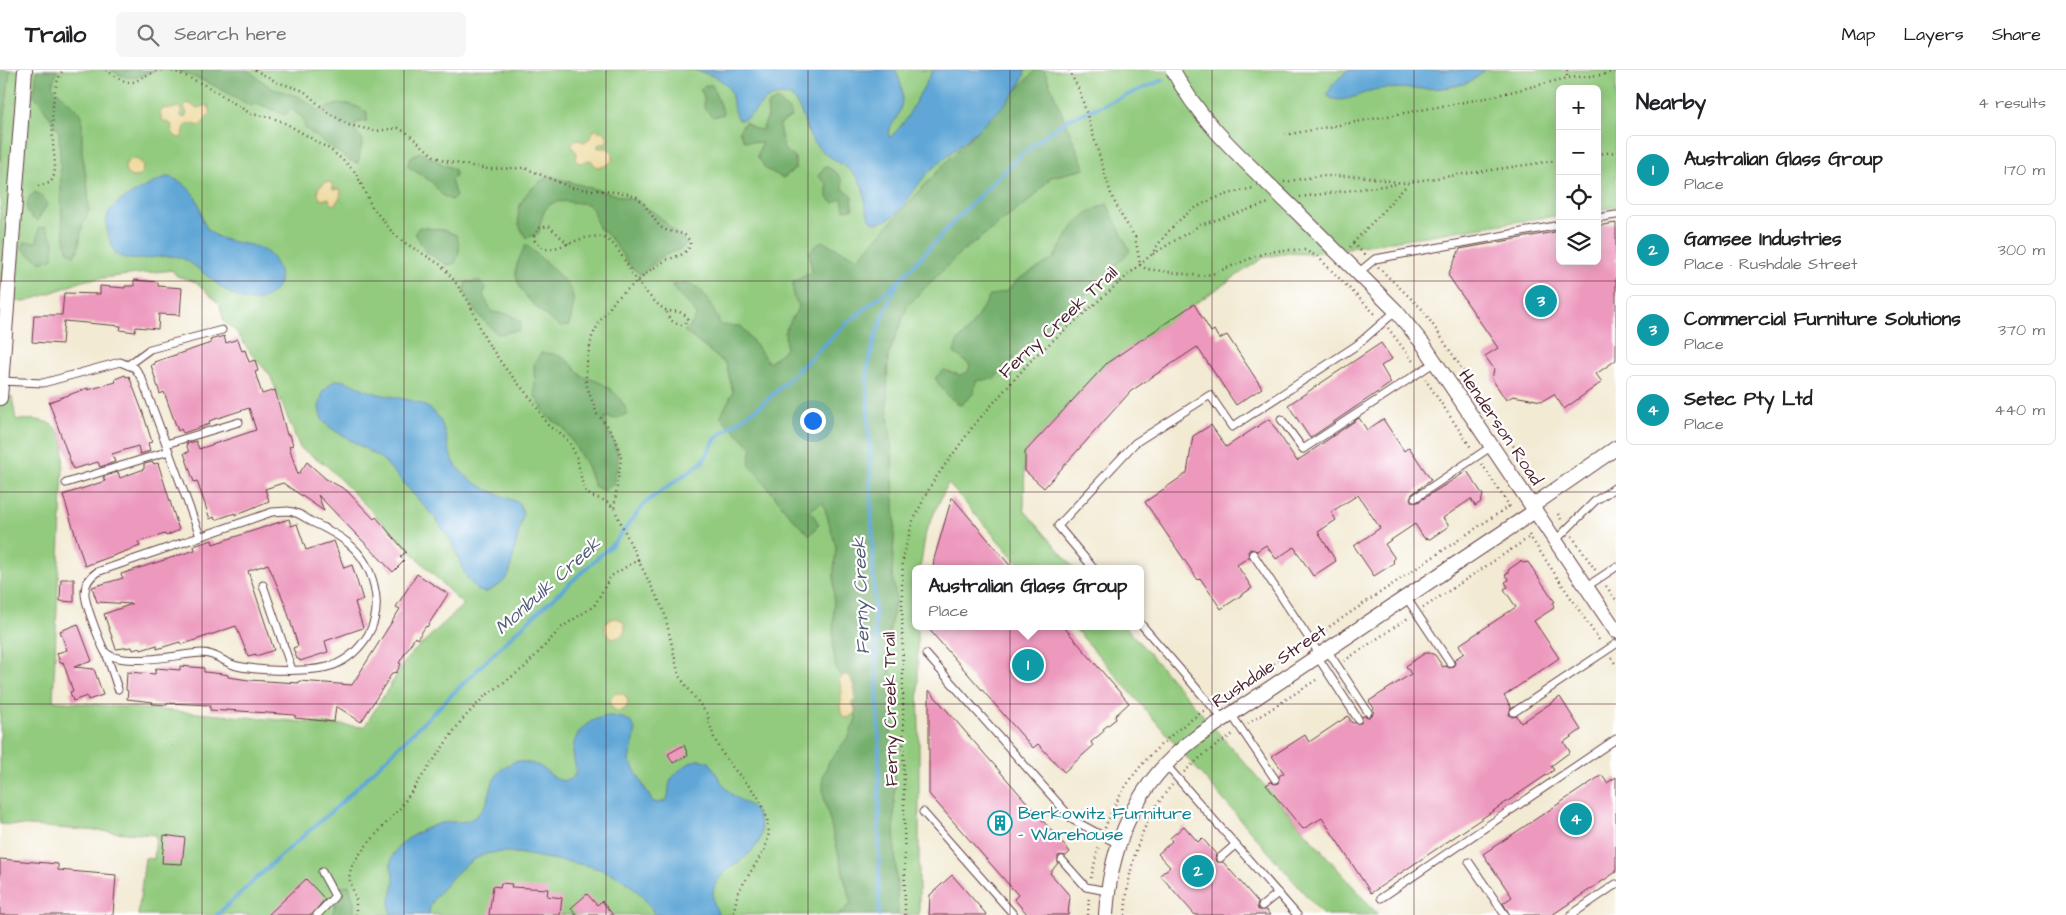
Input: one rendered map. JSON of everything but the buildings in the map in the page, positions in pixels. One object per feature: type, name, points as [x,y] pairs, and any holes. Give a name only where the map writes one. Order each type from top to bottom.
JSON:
[{"type":"street","points":[[0,398],[25,70]]},
{"type":"street","name":"Henderson Road","points":[[1173,70],[1188,97],[1202,115],[1396,311],[1435,362],[1616,631]]},
{"type":"street","name":"Rushdale Street","points":[[1106,915],[1107,891],[1118,844],[1137,802],[1147,786],[1188,743],[1406,597],[1616,448]]},
{"type":"lane","points":[[1601,217],[1616,215]]},
{"type":"lane","points":[[1358,273],[1374,259],[1556,226]]},
{"type":"lane","points":[[1091,565],[1058,526],[1135,443],[1210,395],[1232,427],[1357,345],[1396,311]]},
{"type":"lane","points":[[128,365],[150,349],[222,330]]},
{"type":"lane","points":[[1281,419],[1302,449],[1435,362]]},
{"type":"lane","points":[[1,381],[43,383],[113,363],[135,368],[142,379],[200,536]]},
{"type":"lane","points":[[66,483],[239,422]]},
{"type":"lane","points":[[1415,498],[1492,446]]},
{"type":"lane","points":[[1555,541],[1595,501],[1616,487]]},
{"type":"lane","points":[[105,652],[111,657],[127,660],[210,654],[238,666],[311,671],[336,664],[347,658],[364,642],[374,620],[377,599],[371,579],[363,560],[349,544],[336,534],[298,513],[288,511],[272,512],[97,572],[90,578],[85,589],[85,596],[105,652],[118,688]]},
{"type":"lane","points":[[1253,554],[1321,654],[1327,672],[1358,719]]},
{"type":"lane","points":[[1586,587],[1616,567]]},
{"type":"lane","points":[[264,585],[292,670]]},
{"type":"lane","points":[[1406,597],[1450,663]]},
{"type":"lane","points":[[1144,627],[1227,717],[1241,729],[1275,779]]},
{"type":"lane","points":[[1514,712],[1616,644]]},
{"type":"lane","points":[[926,654],[1073,820],[1118,844]]},
{"type":"lane","points":[[1321,654],[1337,666],[1368,712]]},
{"type":"lane","points":[[1381,898],[1616,739]]},
{"type":"lane","points":[[1166,765],[1296,915]]},
{"type":"lane","points":[[923,812],[1014,915]]},
{"type":"lane","points":[[1220,858],[1235,845]]},
{"type":"lane","points":[[1062,860],[1086,887],[1107,891]]},
{"type":"lane","points":[[1469,862],[1505,915]]},
{"type":"lane","points":[[317,915],[335,896],[322,872]]},
{"type":"lane","points":[[1571,915],[1616,884]]},
{"type":"lane","points":[[1262,906],[1278,893]]},
{"type":"path","points":[[38,186],[50,183],[54,174],[54,87],[63,70]]},
{"type":"path","points":[[106,70],[120,80],[134,82],[162,70]]},
{"type":"path","points":[[167,70],[179,73],[207,86],[251,114],[273,118],[287,124],[331,150],[345,162],[356,173],[372,207],[394,233],[407,245],[441,265],[452,279],[468,302],[485,339],[505,368],[532,400],[549,427],[558,431],[570,443],[577,458],[586,492],[591,496],[606,501],[614,508],[664,611],[673,657],[679,676],[706,714],[720,750],[757,795],[767,818],[768,833],[764,849],[738,892],[733,915]]},
{"type":"path","points":[[255,70],[277,82],[304,91],[327,112],[349,125],[376,131],[398,128],[408,133],[434,156],[444,161],[488,169],[525,168],[572,188],[624,193],[637,197],[660,227],[668,232],[684,234],[690,241],[686,252],[681,256],[666,260],[616,299],[601,318],[592,337],[586,365],[586,384],[597,414],[607,425],[616,440],[621,458],[614,508]]},
{"type":"path","points":[[1069,70],[1080,92],[1111,194],[1121,216],[1135,236],[1140,265],[1146,268],[1201,276],[1212,274],[1264,253],[1299,250],[1312,253],[1383,322],[1420,372],[1510,507]]},
{"type":"path","points":[[1566,70],[1567,78]]},
{"type":"path","points":[[1285,135],[1486,98],[1567,78],[1601,76],[1616,71]]},
{"type":"path","points":[[1601,154],[1616,152]]},
{"type":"path","points":[[1297,198],[1556,161]]},
{"type":"path","points":[[1276,184],[1319,176],[1361,176],[1402,183]]},
{"type":"path","points":[[1353,243],[1410,182]]},
{"type":"path","name":"Ferny Creek Trail","points":[[906,915],[901,617],[903,556],[910,530],[932,483],[974,424],[1034,357],[1151,255],[1165,235],[1190,210],[1216,197],[1257,187]]},
{"type":"path","points":[[1151,255],[1200,225],[1273,202]]},
{"type":"path","points":[[568,244],[549,226],[539,228],[534,236],[535,241],[545,249],[553,249],[587,238],[606,238],[618,251],[638,282],[667,311],[670,319],[674,323],[683,325],[687,322],[688,319],[682,312],[667,311]]},
{"type":"path","points":[[1558,514],[1616,600]]},
{"type":"path","points":[[1337,666],[1530,536],[1616,666]]},
{"type":"path","points":[[356,915],[356,899],[349,878],[352,864],[400,808],[461,721],[484,697],[525,666],[562,627],[594,606],[611,576],[638,560]]},
{"type":"path","points":[[1125,915],[1126,889],[1139,839],[1153,812],[1178,779],[1202,756],[1327,672]]},
{"type":"green space","points":[[0,70],[1616,70],[1616,207],[1601,209],[1601,85],[1556,85],[1556,216],[1309,254],[1286,253],[1263,258],[1107,363],[1025,452],[1024,510],[1072,565],[1020,565],[948,483],[926,531],[921,565],[912,565],[912,630],[917,630],[919,915],[138,915],[145,858],[154,859],[156,835],[0,824],[0,396],[12,397],[16,420],[39,420],[52,425],[61,436],[64,445],[53,701],[364,727],[408,657],[463,605],[325,464],[300,448],[270,375],[251,354],[236,331],[224,322],[220,305],[196,282],[177,276],[172,270],[86,280],[25,302],[7,301],[0,354]]},
{"type":"green space","points":[[0,70],[10,70],[0,161]]},
{"type":"green space","points":[[37,70],[57,70],[52,86],[82,115],[82,151],[88,189],[89,211],[83,223],[78,250],[74,256],[67,250],[62,220],[59,132],[40,102],[34,96]]},
{"type":"green space","points":[[111,70],[155,70],[133,78],[123,76]]},
{"type":"green space","points":[[177,70],[247,70],[273,89],[298,96],[320,111],[339,104],[349,104],[360,108],[367,112],[367,121],[356,123],[354,131],[363,139],[358,163],[350,161],[305,128],[303,118],[291,109],[285,115],[257,103],[251,106],[211,84]]},
{"type":"green space","points":[[1036,70],[1044,70],[1085,169],[1051,177],[1034,197],[959,254],[908,305],[888,356],[887,401],[895,523],[892,573],[896,598],[887,644],[895,704],[890,741],[895,779],[894,823],[898,915],[838,915],[851,904],[823,794],[823,776],[829,762],[849,736],[856,719],[855,703],[848,683],[836,670],[833,648],[836,547],[823,502],[810,510],[819,524],[810,535],[792,518],[749,464],[752,447],[720,417],[733,392],[726,364],[684,331],[689,328],[697,315],[672,285],[683,284],[698,288],[704,293],[721,325],[741,326],[769,363],[786,349],[785,331],[799,306],[793,296],[793,282],[812,272],[809,252],[821,241],[858,258],[947,161]]},
{"type":"green space","points":[[705,85],[712,85],[724,114],[713,117],[704,108],[704,97],[700,89]]},
{"type":"green space","points":[[777,100],[788,109],[792,116],[779,125],[784,150],[795,157],[795,169],[783,178],[766,169],[757,156],[762,143],[744,141],[739,131],[745,122],[755,129],[762,130],[768,116],[767,105]]},
{"type":"green space","points":[[419,152],[455,170],[455,176],[451,180],[456,197],[451,200],[443,196],[432,182],[407,166],[411,157]]},
{"type":"green space","points":[[825,166],[838,174],[843,189],[852,195],[853,209],[844,210],[842,198],[834,203],[827,198],[827,184],[818,176]]},
{"type":"green space","points":[[549,176],[637,201],[659,216],[687,244],[681,249],[662,257],[641,275],[631,267],[609,236],[598,227],[593,210],[587,204],[567,202],[553,203],[548,207],[544,212],[539,233],[527,238],[519,224],[519,208],[526,195],[536,184]]},
{"type":"green space","points":[[36,192],[48,203],[37,221],[30,216],[27,208],[29,197]]},
{"type":"green space","points":[[1107,204],[1130,251],[1092,289],[1024,347],[995,378],[976,381],[974,393],[961,405],[953,400],[935,378],[944,370],[960,375],[968,372],[970,365],[954,353],[957,342],[971,327],[990,296],[1007,291],[1017,280],[1053,259],[1074,225],[1087,213]]},
{"type":"green space","points":[[46,227],[54,242],[53,258],[42,263],[22,249],[24,242],[37,242],[39,228]]},
{"type":"green space","points":[[419,227],[444,230],[456,235],[459,249],[455,263],[447,265],[426,252],[415,233]]},
{"type":"green space","points":[[526,245],[557,273],[571,290],[573,303],[569,325],[561,327],[547,317],[532,303],[520,287],[516,270]]},
{"type":"green space","points":[[479,281],[486,288],[483,295],[492,312],[509,314],[521,322],[519,331],[497,334],[474,310],[464,290],[466,282]]},
{"type":"green space","points":[[541,353],[554,354],[564,358],[581,376],[597,381],[609,388],[620,399],[628,413],[616,419],[605,417],[605,426],[616,447],[618,460],[613,483],[604,491],[594,486],[587,466],[564,428],[548,417],[535,396],[534,364]]},
{"type":"green space","points":[[1076,630],[1129,630],[1378,915],[1323,915]]},
{"type":"green space","points":[[349,885],[354,902],[354,915],[332,915],[341,887]]},
{"type":"sand","points":[[188,103],[197,108],[208,105],[211,113],[200,126],[188,123],[182,137],[178,138],[173,134],[171,124],[163,121],[160,113],[164,108],[172,109],[178,107],[181,110],[181,116],[184,118],[187,114],[184,106]]},
{"type":"sand","points":[[594,130],[605,132],[608,138],[607,142],[598,145],[598,148],[608,148],[613,153],[613,160],[606,166],[596,167],[591,160],[580,163],[576,161],[577,153],[572,147],[572,143],[577,139],[584,142],[589,139]]},
{"type":"sand","points":[[130,159],[138,159],[143,164],[141,175],[130,177],[125,172],[125,164]]},
{"type":"sand","points":[[326,182],[332,183],[333,190],[341,190],[340,198],[334,205],[330,203],[329,198],[321,200],[318,195],[318,188]]},
{"type":"sand","points":[[611,618],[619,618],[625,624],[625,632],[619,638],[611,638],[605,632],[605,624]]},
{"type":"sand","points":[[844,675],[850,676],[855,691],[855,700],[851,703],[855,708],[855,713],[848,718],[842,716],[840,707],[842,692],[839,680]]},
{"type":"sand","points":[[619,693],[625,696],[628,702],[625,708],[619,711],[613,708],[610,702],[613,696]]},
{"type":"water","points":[[694,70],[895,70],[902,88],[902,100],[899,113],[889,130],[889,137],[905,121],[933,70],[1025,70],[1021,82],[999,110],[926,175],[897,213],[888,219],[874,223],[867,213],[863,189],[857,177],[815,144],[811,139],[796,102],[791,96],[780,95],[771,97],[746,118],[739,120],[734,111],[732,97],[727,85],[718,78]]},
{"type":"water","points":[[1348,70],[1485,70],[1463,84],[1449,87],[1434,89],[1378,89],[1352,98],[1332,99],[1327,95],[1333,84]]},
{"type":"water","points":[[166,177],[177,180],[187,187],[198,202],[204,224],[215,235],[222,239],[255,246],[270,255],[280,275],[279,283],[273,293],[257,301],[246,300],[226,290],[189,262],[180,258],[162,256],[134,259],[116,254],[107,228],[109,212],[126,197]]},
{"type":"water","points":[[339,380],[372,392],[414,401],[430,408],[441,423],[450,453],[461,472],[478,485],[519,503],[523,514],[509,575],[501,584],[485,593],[477,590],[467,578],[451,541],[435,518],[382,459],[332,429],[322,420],[319,408],[323,391],[334,381]]},
{"type":"water","points":[[610,716],[629,721],[633,725],[635,736],[629,760],[652,801],[657,803],[666,801],[670,782],[674,775],[690,763],[702,760],[709,762],[730,792],[750,806],[757,814],[761,831],[757,844],[748,855],[724,873],[716,884],[713,897],[719,915],[655,915],[633,887],[621,878],[607,872],[578,864],[504,852],[478,857],[465,865],[437,896],[430,907],[429,915],[391,915],[390,901],[394,879],[391,863],[397,849],[403,843],[419,832],[435,825],[465,821],[473,818],[484,807],[494,779],[499,772],[516,761],[539,766],[560,780],[569,780],[576,771],[573,752],[576,738],[584,726],[590,722]]},
{"type":"waterway","name":"Monbulk Creek","points":[[217,915],[340,804],[514,634],[614,543],[646,502],[700,464],[718,436],[764,403],[846,324],[898,282],[960,215],[1022,154],[1069,119],[1163,80]]},
{"type":"waterway","name":"Ferny Creek","points":[[879,915],[879,742],[867,373],[875,339],[897,284]]},
{"type":"place","name":"Commercial Furniture Solutions","points":[[1541,301]]},
{"type":"place","name":"Australian Glass Group","points":[[1028,665]]},
{"type":"place","name":"Setec Pty Ltd","points":[[1576,819]]},
{"type":"place","name":"Berkowitz Furniture - Warehouse","points":[[1000,823]]},
{"type":"place","name":"Gamsee Industries","points":[[1198,871]]}]
